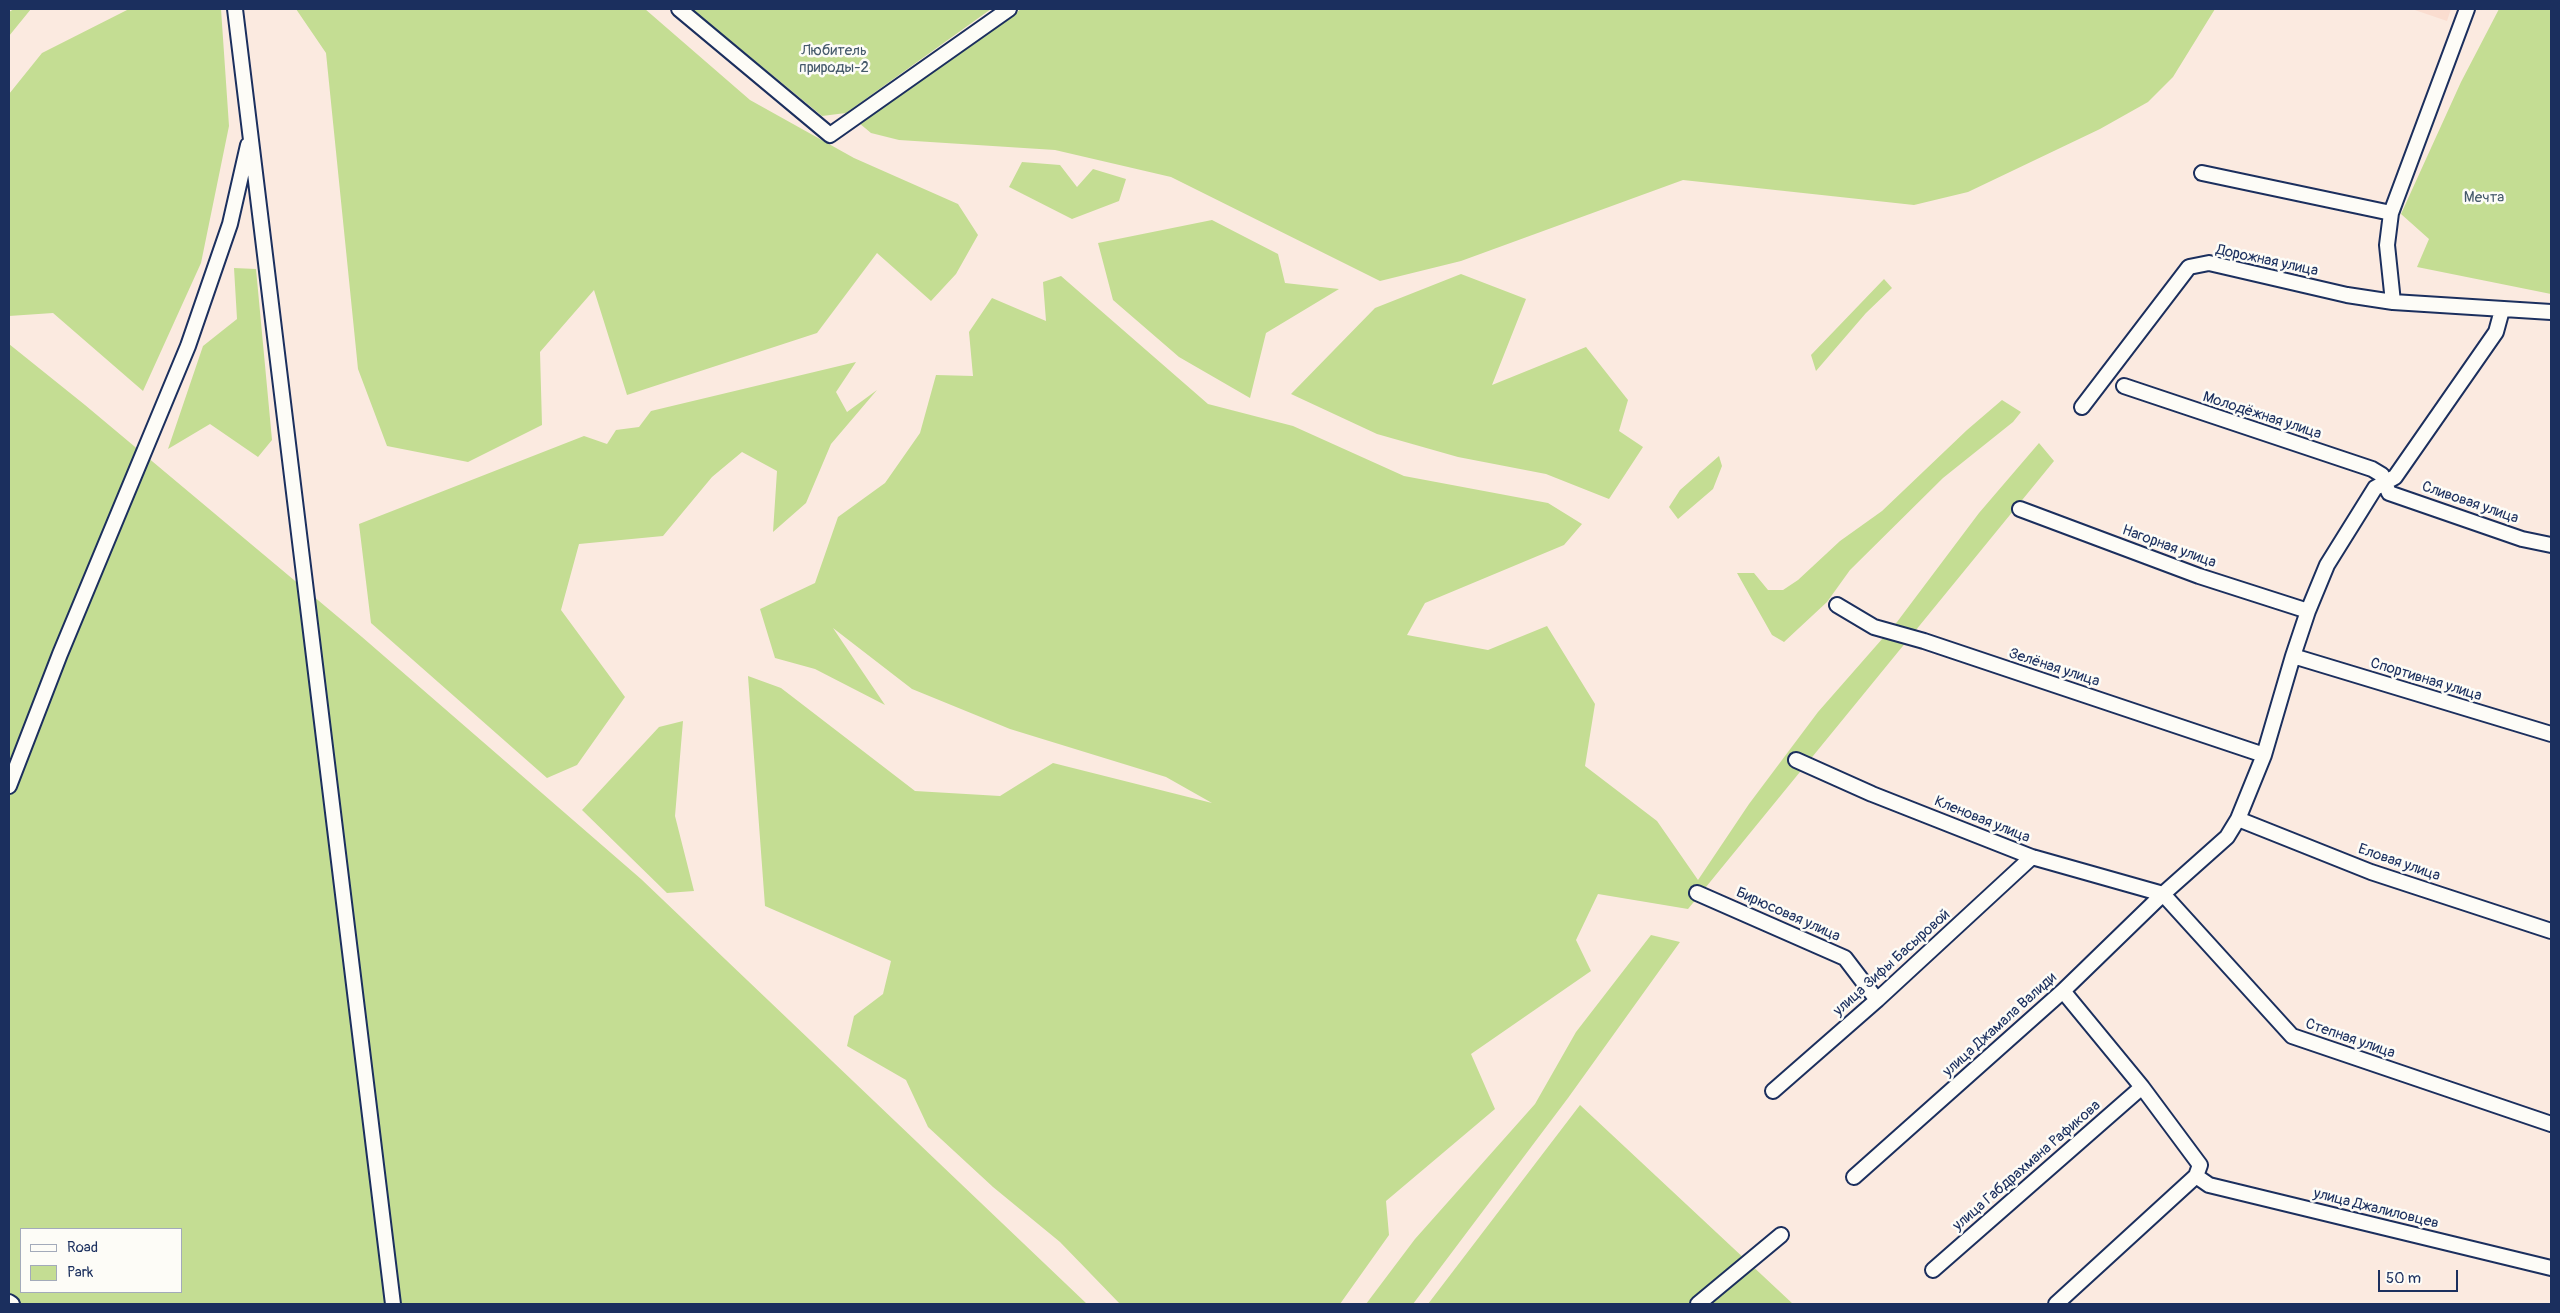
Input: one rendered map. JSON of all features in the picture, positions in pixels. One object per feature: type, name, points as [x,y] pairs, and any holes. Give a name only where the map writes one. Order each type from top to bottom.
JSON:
[{"type":"street","points":[[235,9],[393,1304]]},
{"type":"street","points":[[679,9],[830,134],[1009,9]]},
{"type":"street","points":[[2393,302],[2387,245],[2391,213],[2467,9]]},
{"type":"street","points":[[9,786],[60,654],[188,346],[230,224],[250,135]]},
{"type":"street","points":[[2202,173],[2391,213]]},
{"type":"street","name":"Дорожная улица","points":[[2082,407],[2189,267],[2209,263],[2347,295],[2393,302],[2551,312]]},
{"type":"street","name":"улица Джамала Валиди","points":[[1854,1177],[2064,991],[2163,894],[2226,837],[2238,819],[2264,755],[2308,610],[2327,565],[2375,488],[2395,477],[2496,332],[2502,310]]},
{"type":"street","name":"Молодёжная улица","points":[[2124,386],[2372,469],[2382,475],[2385,483]]},
{"type":"street","name":"Сливовая улица","points":[[2385,483],[2390,493],[2522,538],[2551,545]]},
{"type":"street","name":"Нагорная улица","points":[[2020,509],[2199,576],[2308,610]]},
{"type":"street","name":"Зелёная улица","points":[[1837,605],[1874,627],[1924,641],[2264,755]]},
{"type":"street","name":"Спортивная улица","points":[[2293,656],[2551,734]]},
{"type":"street","name":"Кленовая улица","points":[[1796,760],[1872,794],[2032,857],[2163,894]]},
{"type":"street","name":"Еловая улица","points":[[2238,819],[2371,872],[2551,931]]},
{"type":"street","name":"улица Зифы Басыровой","points":[[1773,1092],[1877,1000],[2032,857]]},
{"type":"street","name":"Бирюсовая улица","points":[[1697,893],[1845,958],[1877,1000]]},
{"type":"street","name":"Степная улица","points":[[2163,894],[2292,1036],[2551,1124]]},
{"type":"street","points":[[2056,1304],[2196,1176],[2200,1165],[2142,1087],[2064,991]]},
{"type":"street","name":"улица Габдрахмана Рафикова","points":[[1933,1270],[2142,1087]]},
{"type":"street","name":"улица Джалиловцев","points":[[2196,1176],[2209,1185],[2551,1268]]},
{"type":"street","points":[[1698,1304],[1781,1235]]},
{"type":"shaded area","points":[[2412,9],[2451,9],[2447,21]]},
{"type":"green space","points":[[14,9],[31,9],[9,36],[9,12]]},
{"type":"green space","points":[[129,9],[221,9],[229,126],[201,263],[143,391],[53,313],[9,316],[9,94],[42,53]]},
{"type":"green space","points":[[296,9],[645,9],[750,100],[854,158],[958,204],[978,235],[956,274],[931,301],[877,253],[817,333],[627,395],[594,290],[540,352],[542,425],[468,462],[387,446],[358,369],[326,53]]},
{"type":"green space","name":"Любитель природы-2","points":[[692,9],[991,9],[846,113],[822,116]]},
{"type":"green space","points":[[1021,9],[2215,9],[2173,77],[2148,102],[2100,129],[1968,192],[1914,205],[1683,180],[1461,261],[1380,281],[1171,177],[1055,150],[899,140],[871,133],[859,123]]},
{"type":"green space","name":"Мечта","points":[[2499,9],[2551,9],[2551,294],[2417,267],[2429,239],[2401,214],[2461,82]]},
{"type":"green space","points":[[1022,162],[1060,165],[1077,187],[1093,169],[1126,179],[1119,201],[1072,219],[1009,187]]},
{"type":"green space","points":[[1212,220],[1278,254],[1285,283],[1339,289],[1266,333],[1250,398],[1179,357],[1113,300],[1098,243]]},
{"type":"green space","points":[[234,268],[256,269],[272,440],[258,457],[210,424],[168,449],[203,346],[237,319]]},
{"type":"green space","points":[[1461,274],[1526,299],[1492,385],[1586,347],[1628,400],[1619,431],[1643,447],[1609,499],[1546,474],[1458,457],[1377,434],[1291,394],[1375,308]]},
{"type":"green space","points":[[1061,276],[1208,404],[1293,426],[1404,476],[1548,503],[1582,524],[1564,545],[1425,603],[1407,635],[1488,650],[1547,626],[1595,704],[1585,766],[1657,821],[1698,880],[1749,804],[1818,712],[1897,622],[1979,513],[2039,443],[2054,461],[1688,909],[1598,894],[1576,940],[1591,971],[1471,1054],[1495,1109],[1386,1201],[1389,1235],[1340,1304],[1120,1304],[1060,1242],[993,1187],[928,1127],[906,1080],[847,1046],[854,1016],[883,994],[891,961],[765,906],[748,676],[781,688],[915,791],[1000,796],[1053,763],[1212,803],[1166,777],[1010,729],[912,689],[833,628],[885,705],[815,669],[775,658],[760,609],[815,583],[838,517],[885,483],[920,433],[936,375],[973,376],[969,332],[992,298],[1046,321],[1043,282]]},
{"type":"green space","points":[[1884,279],[1892,288],[1866,313],[1816,371],[1811,355]]},
{"type":"green space","points":[[9,344],[85,405],[362,637],[641,879],[1087,1304],[9,1304]]},
{"type":"green space","points":[[856,362],[836,392],[847,412],[877,390],[831,444],[806,503],[773,532],[777,471],[742,452],[712,477],[663,536],[579,544],[561,610],[625,697],[577,765],[547,778],[371,623],[359,524],[584,436],[607,444],[616,430],[639,427],[651,411]]},
{"type":"green space","points":[[2002,400],[2021,412],[2013,422],[1943,478],[1850,570],[1827,602],[1784,642],[1772,635],[1737,573],[1754,573],[1768,590],[1783,590],[1798,580],[1840,541],[1882,511],[1967,430]]},
{"type":"green space","points":[[1719,456],[1722,466],[1713,489],[1678,519],[1669,507],[1680,490]]},
{"type":"green space","points":[[683,721],[675,816],[694,891],[667,893],[582,810],[659,727]]},
{"type":"green space","points":[[1651,935],[1680,942],[1568,1098],[1413,1304],[1366,1304],[1415,1239],[1535,1104],[1576,1032]]},
{"type":"green space","points":[[1580,1105],[1793,1304],[1428,1304]]}]
